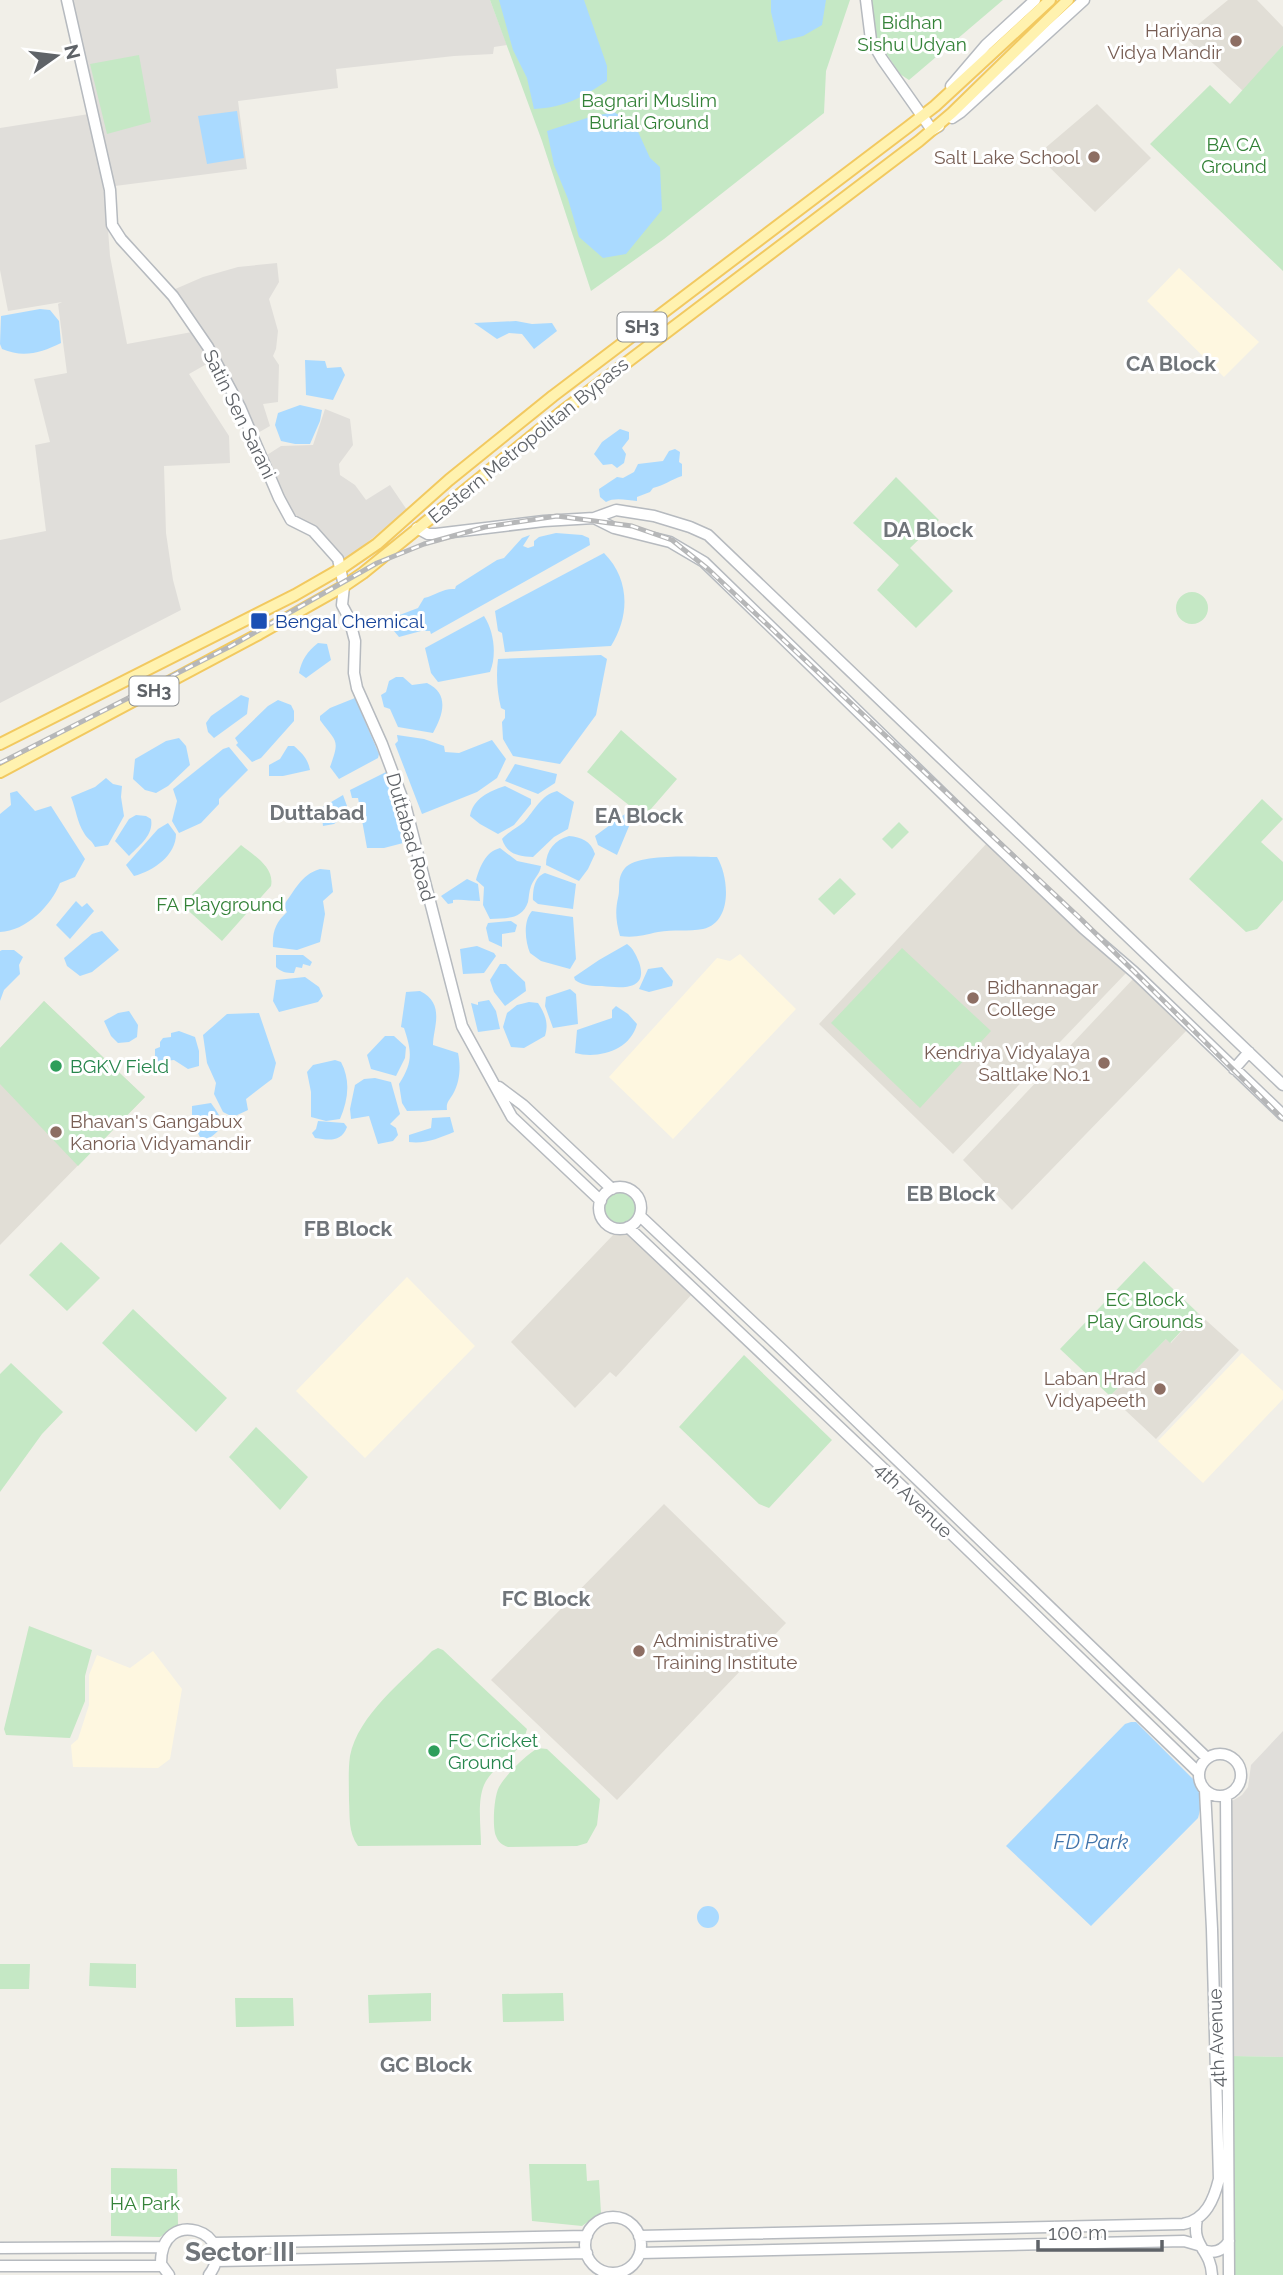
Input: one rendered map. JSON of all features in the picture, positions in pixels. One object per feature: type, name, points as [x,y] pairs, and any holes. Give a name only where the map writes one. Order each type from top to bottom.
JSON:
[{"type":"main road","name":"Satin Sen Sarani","points":[[67,0],[110,190],[112,225],[121,239],[173,296],[208,347],[240,407],[291,520],[313,531],[327,544],[342,568],[344,586]]},
{"type":"main road","points":[[866,0],[871,40],[882,60],[932,130]]},
{"type":"main road","name":"Eastern Metropolitan Bypass","points":[[0,744],[235,626],[342,568],[377,544],[449,480],[553,396],[935,106],[979,52],[1035,0]]},
{"type":"main road","name":"SH3","points":[[935,106],[1050,0]]},
{"type":"main road","name":"SH3","points":[[932,130],[953,113],[1068,0]]},
{"type":"main road","name":"Eastern Metropolitan Bypass","points":[[0,772],[145,696],[344,586],[638,352],[762,261],[932,130],[961,111],[1084,0]]},
{"type":"main road","points":[[416,528],[428,534],[436,534],[594,518],[616,510],[654,516],[708,535],[1283,1085]]},
{"type":"main road","points":[[594,518],[614,527],[670,542],[704,562],[982,832],[1283,1115]]},
{"type":"main road","name":"Duttabad Road","points":[[344,586],[342,605],[353,633],[357,688],[406,808],[457,1014],[475,1053],[512,1117],[601,1201]]},
{"type":"main road","points":[[1234,1069],[1249,1052]]},
{"type":"main road","points":[[495,1085],[523,1105],[612,1189]]},
{"type":"main road","points":[[622,1187],[635,1193],[641,1205],[640,1216],[628,1227],[618,1229],[605,1223],[599,1211],[601,1201],[612,1189],[622,1187]]},
{"type":"main road","name":"4th Avenue","points":[[640,1216],[1207,1758]]},
{"type":"main road","name":"4th Avenue","points":[[628,1227],[1199,1773]]},
{"type":"main road","points":[[778,1371],[790,1357]]},
{"type":"main road","points":[[961,1546],[972,1533]]},
{"type":"main road","points":[[1045,1627],[1058,1615]]},
{"type":"main road","points":[[1222,1754],[1229,1756],[1239,1765],[1241,1772],[1239,1785],[1226,1795],[1218,1796],[1205,1790],[1199,1773],[1207,1758],[1222,1754]]},
{"type":"main road","name":"4th Avenue","points":[[1205,1790],[1219,2179],[1214,2198],[1201,2215],[1195,2234],[1209,2258],[1212,2275]]},
{"type":"main road","name":"4th Avenue","points":[[1226,1795],[1229,2275]]},
{"type":"main road","points":[[1214,1984],[1227,1984]]},
{"type":"main road","points":[[639,2236],[1183,2224],[1212,2209],[1219,2210],[1228,2221]]},
{"type":"main road","points":[[614,2217],[630,2223],[639,2236],[640,2253],[633,2265],[615,2273],[597,2268],[586,2253],[587,2236],[599,2221],[614,2217]]},
{"type":"main road","points":[[169,2275],[162,2266],[163,2247],[175,2232],[188,2229],[197,2230],[213,2242],[587,2236]]},
{"type":"main road","points":[[640,2253],[1184,2241],[1209,2252],[1220,2250],[1229,2241]]},
{"type":"main road","points":[[209,2275],[216,2261],[213,2242]]},
{"type":"main road","points":[[0,2248],[163,2247]]},
{"type":"main road","points":[[216,2261],[586,2253]]},
{"type":"main road","points":[[0,2266],[162,2266]]},
{"type":"shaded area","points":[[71,0],[490,0],[507,45],[494,47],[493,54],[336,69],[338,88],[238,101],[247,169],[115,186]]},
{"type":"shaded area","name":"Hariyana Vidya Mandir","points":[[1228,0],[1257,0],[1283,27],[1283,45],[1243,91],[1184,36]]},
{"type":"shaded area","name":"Salt Lake School","points":[[1097,104],[1151,158],[1095,212],[1037,155]]},
{"type":"shaded area","points":[[89,114],[106,203],[110,256],[127,344],[192,332],[212,361],[189,374],[229,436],[230,463],[164,466],[166,533],[173,580],[181,610],[0,703],[0,540],[46,531],[35,445],[50,442],[34,379],[67,373],[58,304],[62,302],[8,311],[0,270],[0,128]]},
{"type":"shaded area","points":[[277,263],[279,282],[269,299],[278,331],[273,356],[279,365],[278,402],[263,404],[270,426],[256,434],[173,290],[203,277],[238,267]]},
{"type":"shaded area","points":[[1179,268],[1259,342],[1224,377],[1147,301]]},
{"type":"shaded area","points":[[325,409],[350,419],[353,445],[339,464],[340,475],[355,485],[366,500],[390,485],[407,510],[343,562],[292,516],[280,493],[267,455],[281,446],[313,445]]},
{"type":"shaded area","name":"Bidhannagar College","points":[[987,843],[1127,972],[953,1154],[819,1024]]},
{"type":"shaded area","points":[[740,954],[796,1009],[673,1139],[609,1077],[717,958],[730,961]]},
{"type":"shaded area","name":"Kendriya Vidyalaya Saltlake No.1","points":[[1133,979],[1187,1030],[1012,1210],[963,1160]]},
{"type":"shaded area","name":"BGKV Field","points":[[44,1001],[145,1097],[0,1245],[0,1048]]},
{"type":"shaded area","points":[[628,1233],[693,1293],[616,1377],[610,1372],[575,1408],[511,1342],[614,1234]]},
{"type":"shaded area","points":[[407,1277],[475,1346],[365,1458],[296,1391]]},
{"type":"shaded area","name":"Laban Hrad Vidyapeeth","points":[[1198,1313],[1239,1350],[1156,1439],[1110,1396],[1167,1338],[1171,1343]]},
{"type":"shaded area","points":[[1242,1353],[1283,1391],[1283,1399],[1203,1483],[1158,1441]]},
{"type":"shaded area","name":"Administrative Training Institute","points":[[664,1504],[786,1623],[617,1800],[491,1680]]},
{"type":"shaded area","points":[[153,1651],[182,1689],[170,1759],[158,1768],[73,1767],[71,1745],[78,1739],[89,1705],[89,1675],[97,1655],[130,1668]]},
{"type":"shaded area","points":[[1283,1731],[1283,2057],[1230,2056],[1232,1801],[1248,1787],[1251,1765]]},
{"type":"green space","name":"Bagnari Muslim Burial Ground","points":[[490,0],[850,0],[826,71],[824,113],[664,239],[591,291],[542,141]]},
{"type":"green space","name":"Bidhan Sishu Udyan","points":[[870,0],[1003,0],[909,80],[900,74],[872,32]]},
{"type":"green space","name":"BA CA Ground","points":[[1283,45],[1283,271],[1150,144],[1210,85],[1230,104]]},
{"type":"green space","points":[[139,55],[151,122],[107,134],[90,64]]},
{"type":"green space","points":[[896,477],[939,520],[910,548],[953,591],[916,628],[877,590],[899,565],[853,523]]},
{"type":"green space","points":[[1192,592],[1203,597],[1208,608],[1203,619],[1192,624],[1181,619],[1176,608],[1181,597]]},
{"type":"green space","points":[[621,730],[677,779],[644,817],[587,772]]},
{"type":"green space","points":[[1262,799],[1283,819],[1261,842],[1283,862],[1283,900],[1257,929],[1246,932],[1189,879]]},
{"type":"green space","points":[[899,822],[909,832],[892,849],[882,839]]},
{"type":"green space","name":"FA Playground","points":[[241,845],[266,867],[270,873],[271,886],[222,941],[182,905]]},
{"type":"green space","points":[[840,878],[856,894],[834,915],[818,899]]},
{"type":"green space","points":[[902,948],[991,1031],[920,1108],[831,1023]]},
{"type":"green space","name":"BGKV Field","points":[[44,1001],[145,1097],[78,1166],[0,1084],[0,1048]]},
{"type":"green space","points":[[620,1192],[631,1197],[636,1208],[631,1219],[620,1224],[609,1219],[604,1208],[609,1197]]},
{"type":"green space","points":[[61,1242],[100,1278],[67,1311],[29,1275]]},
{"type":"green space","name":"EC Block Play Grounds","points":[[1144,1261],[1198,1313],[1170,1343],[1166,1339],[1110,1396],[1060,1349]]},
{"type":"green space","points":[[133,1309],[227,1398],[196,1432],[102,1343]]},
{"type":"green space","points":[[744,1355],[832,1440],[769,1508],[759,1504],[679,1427]]},
{"type":"green space","points":[[11,1363],[63,1412],[42,1434],[0,1492],[0,1374]]},
{"type":"green space","points":[[256,1427],[308,1477],[280,1510],[229,1457]]},
{"type":"green space","points":[[29,1626],[92,1650],[85,1676],[85,1701],[70,1738],[6,1735],[4,1729]]},
{"type":"green space","name":"FC Cricket Ground","points":[[438,1648],[527,1729],[524,1739],[513,1754],[494,1770],[484,1785],[480,1807],[481,1845],[358,1846],[351,1830],[349,1800],[349,1761],[355,1741],[372,1712]]},
{"type":"green space","points":[[538,1748],[547,1749],[600,1799],[597,1825],[587,1843],[577,1846],[508,1847],[497,1838],[494,1812],[499,1787],[517,1765]]},
{"type":"green space","points":[[90,1963],[136,1964],[136,1988],[89,1986]]},
{"type":"green space","points":[[0,1964],[30,1964],[29,1989],[0,1989]]},
{"type":"green space","points":[[431,1993],[431,2021],[369,2023],[368,1995]]},
{"type":"green space","points":[[563,1993],[564,2021],[503,2022],[502,1994]]},
{"type":"green space","points":[[235,1998],[293,1998],[294,2026],[236,2027]]},
{"type":"green space","points":[[1230,2056],[1283,2057],[1283,2275],[1234,2275]]},
{"type":"green space","points":[[529,2164],[586,2164],[587,2181],[599,2180],[601,2213],[582,2226],[532,2221]]},
{"type":"green space","name":"HA Park","points":[[111,2168],[177,2169],[178,2225],[160,2237],[111,2236]]},
{"type":"water","points":[[499,0],[584,0],[607,66],[607,81],[573,101],[534,109],[527,78],[513,50]]},
{"type":"water","points":[[771,0],[826,0],[822,25],[803,36],[778,42]]},
{"type":"water","points":[[237,111],[244,158],[207,164],[198,116]]},
{"type":"water","points":[[614,112],[635,125],[650,158],[660,167],[662,210],[626,254],[603,258],[579,237],[554,165],[547,131]]},
{"type":"water","points":[[40,309],[50,310],[59,321],[61,343],[32,353],[2,349],[1,316]]},
{"type":"water","points":[[516,321],[532,324],[552,323],[557,331],[534,349],[522,334],[509,333],[497,339],[474,323]]},
{"type":"water","points":[[305,360],[325,361],[327,368],[341,367],[345,375],[333,400],[306,395]]},
{"type":"water","points":[[300,405],[322,410],[310,444],[281,441],[275,425],[278,413]]},
{"type":"water","points":[[620,429],[629,432],[629,439],[622,448],[626,454],[624,463],[617,468],[612,464],[603,465],[594,454],[602,442]]},
{"type":"water","points":[[675,449],[680,452],[682,476],[653,488],[637,497],[637,501],[617,499],[606,502],[600,497],[599,489],[617,477],[623,478],[634,472],[638,464],[663,461],[669,451]]},
{"type":"water","points":[[556,533],[582,535],[589,538],[590,545],[431,634],[430,631],[421,631],[399,637],[389,625],[398,620],[397,616],[418,608],[424,598],[455,589],[504,558],[522,538],[530,535],[523,546],[528,548],[534,546],[534,541],[539,537]]},
{"type":"water","points":[[604,553],[619,574],[624,598],[622,622],[611,646],[505,652],[495,611]]},
{"type":"water","points":[[484,616],[493,643],[490,672],[438,682],[431,673],[425,648]]},
{"type":"water","points":[[318,643],[327,644],[331,660],[306,678],[299,673],[302,664]]},
{"type":"water","points":[[601,655],[607,659],[596,715],[560,764],[513,756],[503,739],[502,722],[505,710],[501,708],[499,696],[498,659]]},
{"type":"water","points":[[403,677],[412,685],[427,683],[439,693],[442,712],[433,733],[398,727],[390,709],[384,707],[381,695],[386,692],[389,681]]},
{"type":"water","points":[[241,695],[249,698],[247,714],[214,738],[208,732],[206,723],[211,716]]},
{"type":"water","points":[[355,698],[379,754],[378,758],[339,779],[330,767],[335,742],[320,716],[330,708]]},
{"type":"water","points":[[278,700],[291,705],[294,721],[261,758],[252,762],[236,745],[238,743],[235,738],[268,706]]},
{"type":"water","points":[[397,735],[424,739],[444,746],[445,752],[459,753],[492,740],[506,759],[497,778],[477,792],[422,814],[395,744],[398,741]]},
{"type":"water","points":[[179,738],[186,746],[190,765],[168,786],[156,793],[145,790],[133,779],[135,759],[166,741]]},
{"type":"water","points":[[288,746],[294,746],[302,754],[310,770],[269,776],[269,765],[280,759]]},
{"type":"water","points":[[229,747],[248,770],[219,799],[219,804],[201,823],[179,833],[172,821],[177,801],[173,789]]},
{"type":"water","points":[[515,764],[557,774],[555,783],[538,794],[505,781]]},
{"type":"water","points":[[386,772],[407,842],[384,848],[367,848],[358,798],[352,798],[350,790]]},
{"type":"water","points":[[106,778],[113,784],[122,786],[124,816],[108,845],[95,847],[82,829],[71,797],[95,787]]},
{"type":"water","points":[[505,786],[531,799],[531,804],[514,825],[498,834],[470,816],[474,805],[483,796]]},
{"type":"water","points":[[17,791],[35,811],[51,806],[85,859],[75,877],[60,883],[36,916],[10,931],[0,932],[0,814],[11,805],[10,793]]},
{"type":"water","points":[[557,791],[574,802],[568,829],[554,837],[533,857],[510,851],[502,839],[524,822],[542,799]]},
{"type":"water","points":[[343,795],[347,814],[334,824],[323,826],[321,808]]},
{"type":"water","points":[[625,814],[632,819],[617,855],[598,845],[595,836]]},
{"type":"water","points":[[136,815],[151,819],[151,825],[145,840],[129,856],[115,841],[129,819]]},
{"type":"water","points":[[168,823],[176,834],[172,849],[156,866],[134,876],[126,865],[158,829]]},
{"type":"water","points":[[569,836],[585,841],[595,854],[579,881],[546,865],[552,846]]},
{"type":"water","points":[[500,848],[517,861],[541,866],[522,912],[513,917],[490,919],[483,905],[484,887],[476,880],[487,856]]},
{"type":"water","points":[[717,857],[724,876],[726,898],[720,918],[713,925],[698,930],[620,936],[616,907],[620,880],[625,868],[632,863],[655,858]]},
{"type":"water","points":[[320,869],[330,870],[333,892],[323,901],[325,914],[320,942],[297,950],[273,947],[276,928],[287,912],[283,906],[307,875]]},
{"type":"water","points":[[545,873],[576,884],[573,909],[538,904],[533,900],[536,881]]},
{"type":"water","points":[[467,879],[478,884],[480,901],[453,900],[453,903],[448,904],[441,896]]},
{"type":"water","points":[[76,901],[82,907],[87,903],[94,911],[70,939],[56,925]]},
{"type":"water","points":[[532,911],[573,917],[576,959],[570,969],[541,961],[530,953],[526,931],[527,920]]},
{"type":"water","points":[[511,921],[517,925],[515,932],[502,934],[502,947],[489,941],[486,928],[488,923]]},
{"type":"water","points":[[102,931],[119,950],[92,972],[80,976],[67,966],[64,958],[92,934]]},
{"type":"water","points":[[627,944],[639,962],[641,971],[637,983],[617,987],[588,985],[575,980],[574,977]]},
{"type":"water","points":[[477,946],[496,956],[484,973],[463,974],[460,949]]},
{"type":"water","points":[[14,950],[23,957],[19,965],[20,974],[4,990],[0,1001],[0,951]]},
{"type":"water","points":[[276,955],[303,955],[312,962],[310,966],[303,964],[302,968],[296,967],[294,973],[286,972],[276,967]]},
{"type":"water","points":[[500,964],[506,964],[525,982],[526,991],[505,1006],[494,992],[490,980]]},
{"type":"water","points":[[662,967],[673,981],[672,986],[649,992],[639,989],[648,969]]},
{"type":"water","points":[[305,977],[319,987],[323,996],[318,1002],[279,1012],[273,1001],[276,980]]},
{"type":"water","points":[[570,989],[576,994],[578,1024],[553,1028],[545,1006],[546,997]]},
{"type":"water","points":[[420,991],[428,996],[436,1009],[433,1045],[458,1053],[460,1069],[455,1089],[447,1103],[447,1110],[407,1111],[402,1103],[399,1084],[410,1057],[407,1036],[401,1027],[406,992]]},
{"type":"water","points":[[489,1000],[496,1011],[500,1029],[478,1032],[471,1003],[478,1005],[478,1002]]},
{"type":"water","points":[[538,1003],[543,1011],[545,1036],[524,1048],[511,1047],[503,1027],[507,1013],[517,1005]]},
{"type":"water","points":[[616,1006],[637,1024],[628,1041],[603,1054],[575,1053],[577,1030],[612,1018],[612,1010]]},
{"type":"water","points":[[129,1011],[138,1025],[137,1037],[129,1042],[118,1043],[111,1036],[104,1021],[118,1013]]},
{"type":"water","points":[[259,1013],[276,1063],[272,1079],[246,1099],[248,1110],[233,1117],[223,1112],[214,1094],[216,1083],[207,1063],[203,1035],[227,1014]]},
{"type":"water","points":[[179,1031],[195,1037],[199,1066],[188,1069],[174,1060],[155,1062],[155,1049],[160,1047],[163,1038],[171,1037],[171,1033]]},
{"type":"water","points":[[385,1036],[394,1036],[406,1047],[405,1058],[396,1076],[371,1069],[367,1055]]},
{"type":"water","points":[[335,1060],[341,1062],[347,1083],[345,1105],[340,1119],[326,1121],[311,1117],[311,1092],[307,1072],[313,1065]]},
{"type":"water","points":[[375,1078],[391,1082],[400,1114],[390,1124],[396,1128],[398,1135],[393,1141],[378,1144],[369,1116],[351,1119],[350,1109],[355,1085],[364,1079]]},
{"type":"water","points":[[211,1103],[221,1123],[217,1131],[206,1140],[200,1137],[192,1122],[192,1106]]},
{"type":"water","points":[[450,1117],[454,1132],[427,1141],[409,1142],[409,1135],[431,1128],[432,1118]]},
{"type":"water","points":[[318,1121],[344,1123],[347,1127],[338,1138],[315,1138],[312,1133]]},
{"type":"water","name":"FD Park","points":[[1136,1722],[1196,1782],[1200,1800],[1199,1813],[1198,1818],[1091,1926],[1006,1846],[1125,1724]]},
{"type":"water","points":[[708,1906],[716,1909],[719,1917],[716,1925],[708,1928],[700,1925],[697,1917],[700,1909]]},
{"type":"railway","points":[[0,763],[231,646],[377,563],[424,544],[485,527],[557,516],[632,526],[672,540],[708,569],[1082,920],[1283,1119]]},
{"type":"place","name":"Hariyana Vidya Mandir","points":[[1236,41]]},
{"type":"place","name":"Salt Lake School","points":[[1094,157]]},
{"type":"place","name":"Bengal Chemical","points":[[259,621]]},
{"type":"place","name":"Bidhannagar College","points":[[973,998]]},
{"type":"place","name":"Kendriya Vidyalaya Saltlake No.1","points":[[1104,1063]]},
{"type":"place","name":"BGKV Field","points":[[56,1066]]},
{"type":"place","name":"Bhavan's Gangabux Kanoria Vidyamandir","points":[[56,1132]]},
{"type":"place","name":"Laban Hrad Vidyapeeth","points":[[1160,1389]]},
{"type":"place","name":"Administrative Training Institute","points":[[639,1651]]},
{"type":"place","name":"FC Cricket Ground","points":[[434,1751]]},
{"type":"district","name":"CA Block","points":[[1171,364]]},
{"type":"district","name":"DA Block","points":[[928,530]]},
{"type":"district","name":"Duttabad","points":[[317,813]]},
{"type":"district","name":"EA Block","points":[[639,816]]},
{"type":"district","name":"EB Block","points":[[951,1194]]},
{"type":"district","name":"FB Block","points":[[348,1229]]},
{"type":"district","name":"FC Block","points":[[546,1599]]},
{"type":"district","name":"GC Block","points":[[426,2065]]},
{"type":"district","name":"Sector III","points":[[240,2252]]}]
